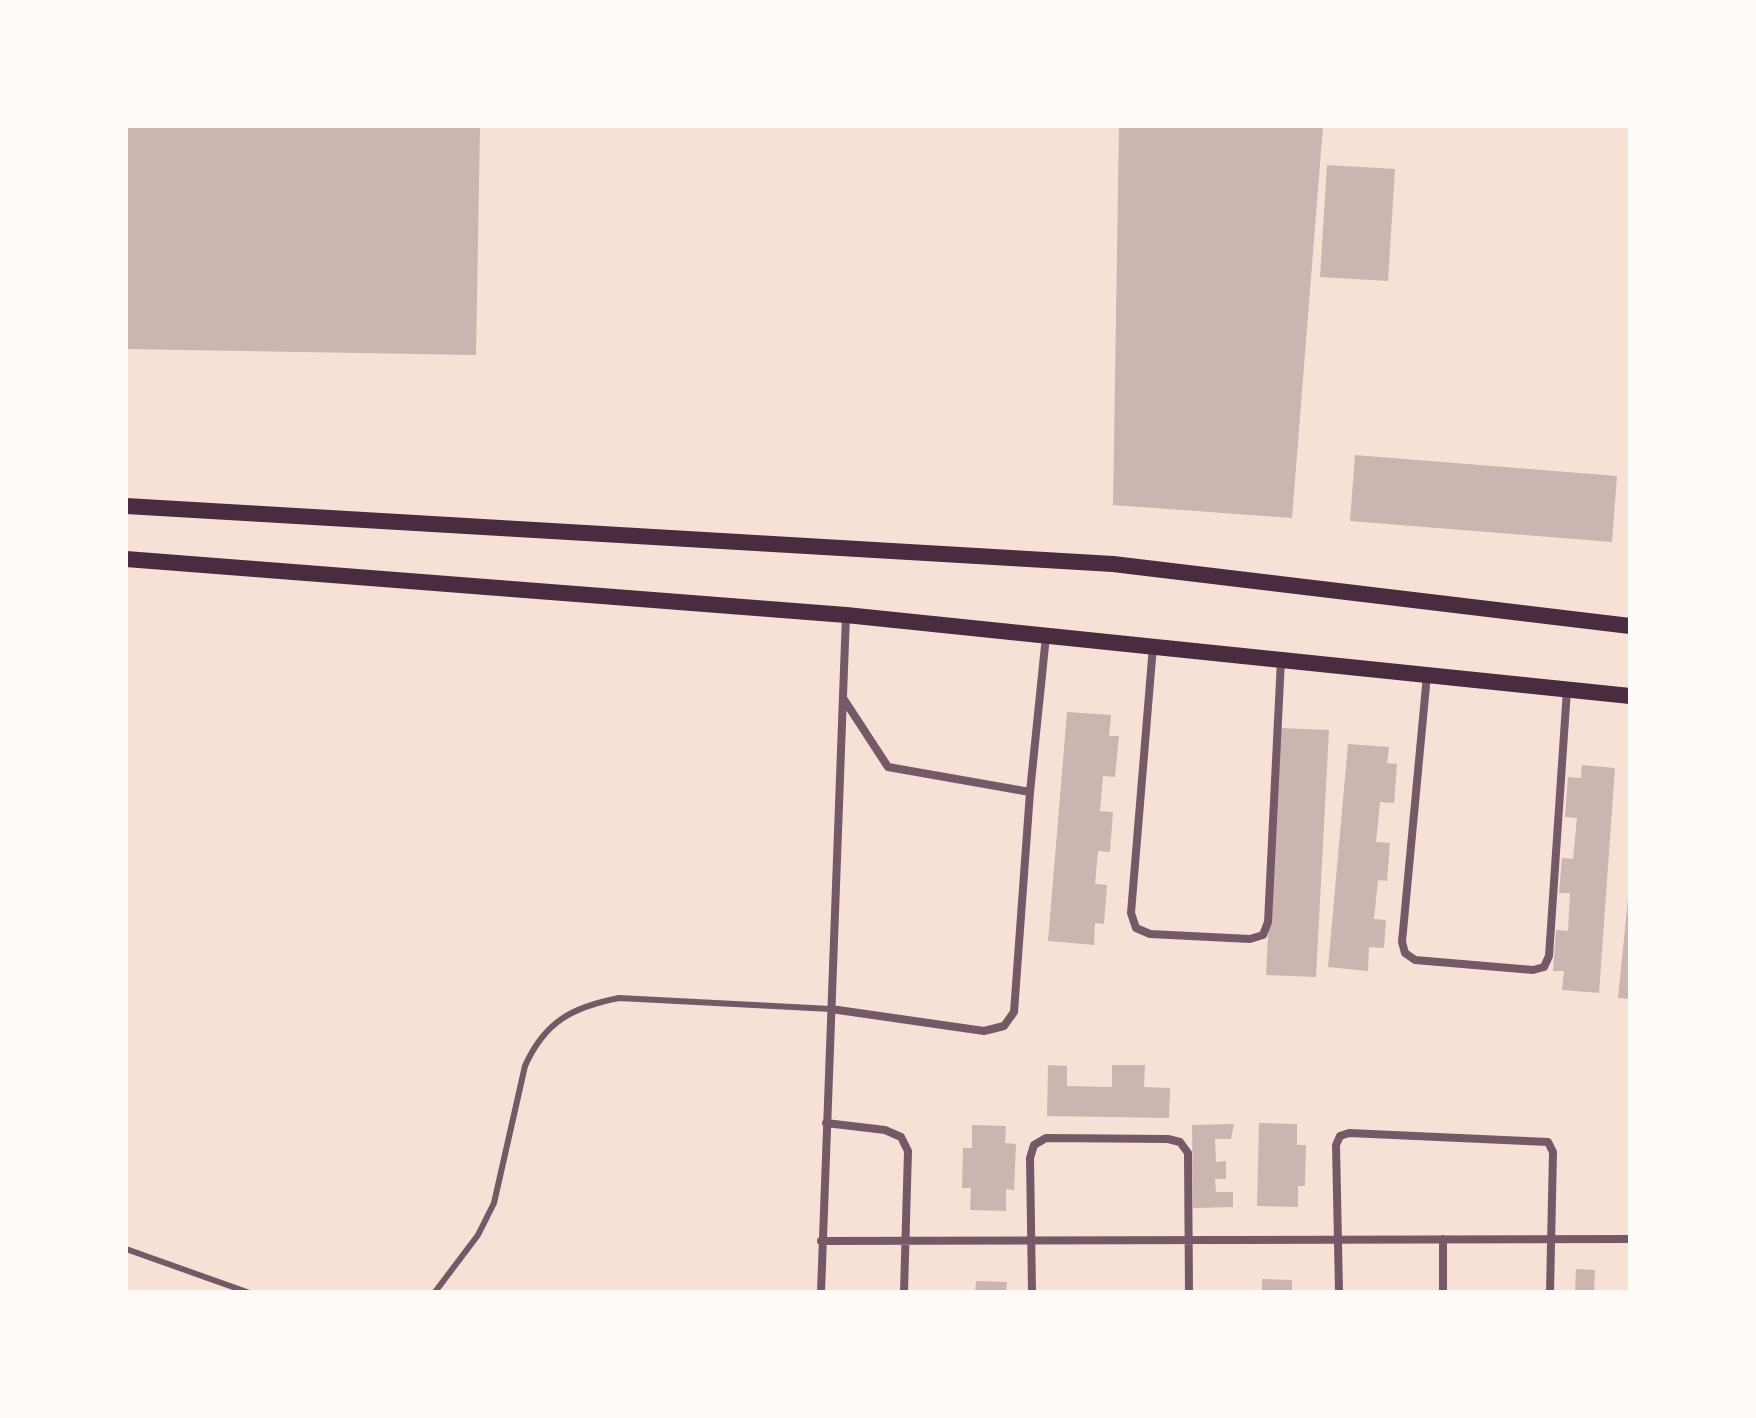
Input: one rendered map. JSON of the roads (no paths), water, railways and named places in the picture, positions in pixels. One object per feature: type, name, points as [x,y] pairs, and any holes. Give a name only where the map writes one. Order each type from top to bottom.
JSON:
[{"type":"main road","points":[[126,506],[1113,564],[1630,626]]},
{"type":"main road","points":[[126,559],[846,615],[1630,696]]},
{"type":"street","points":[[821,1292],[846,615]]},
{"type":"street","points":[[831,1009],[984,1031],[1004,1026],[1014,1012],[1030,792],[1046,635]]},
{"type":"street","points":[[1153,646],[1131,913],[1136,928],[1150,934],[1250,939],[1263,935],[1268,922],[1281,659]]},
{"type":"street","points":[[1427,674],[1402,942],[1405,953],[1415,960],[1533,970],[1544,967],[1549,956],[1567,690]]},
{"type":"street","points":[[842,698],[888,767],[1030,792]]},
{"type":"street","points":[[826,1123],[885,1130],[901,1137],[908,1151],[908,1241],[904,1292]]},
{"type":"street","points":[[1339,1292],[1336,1145],[1340,1136],[1349,1133],[1548,1142],[1553,1152],[1550,1292]]},
{"type":"street","points":[[1032,1292],[1030,1158],[1034,1145],[1046,1138],[1168,1139],[1180,1142],[1188,1153],[1189,1292]]},
{"type":"street","points":[[1443,1239],[1443,1292]]},
{"type":"street","points":[[821,1241],[1630,1239]]},
{"type":"lane","points":[[435,1292],[487,1219],[525,1066],[536,1042],[563,1016],[588,1004],[619,998],[831,1009]]},
{"type":"lane","points":[[126,1249],[247,1292]]}]
